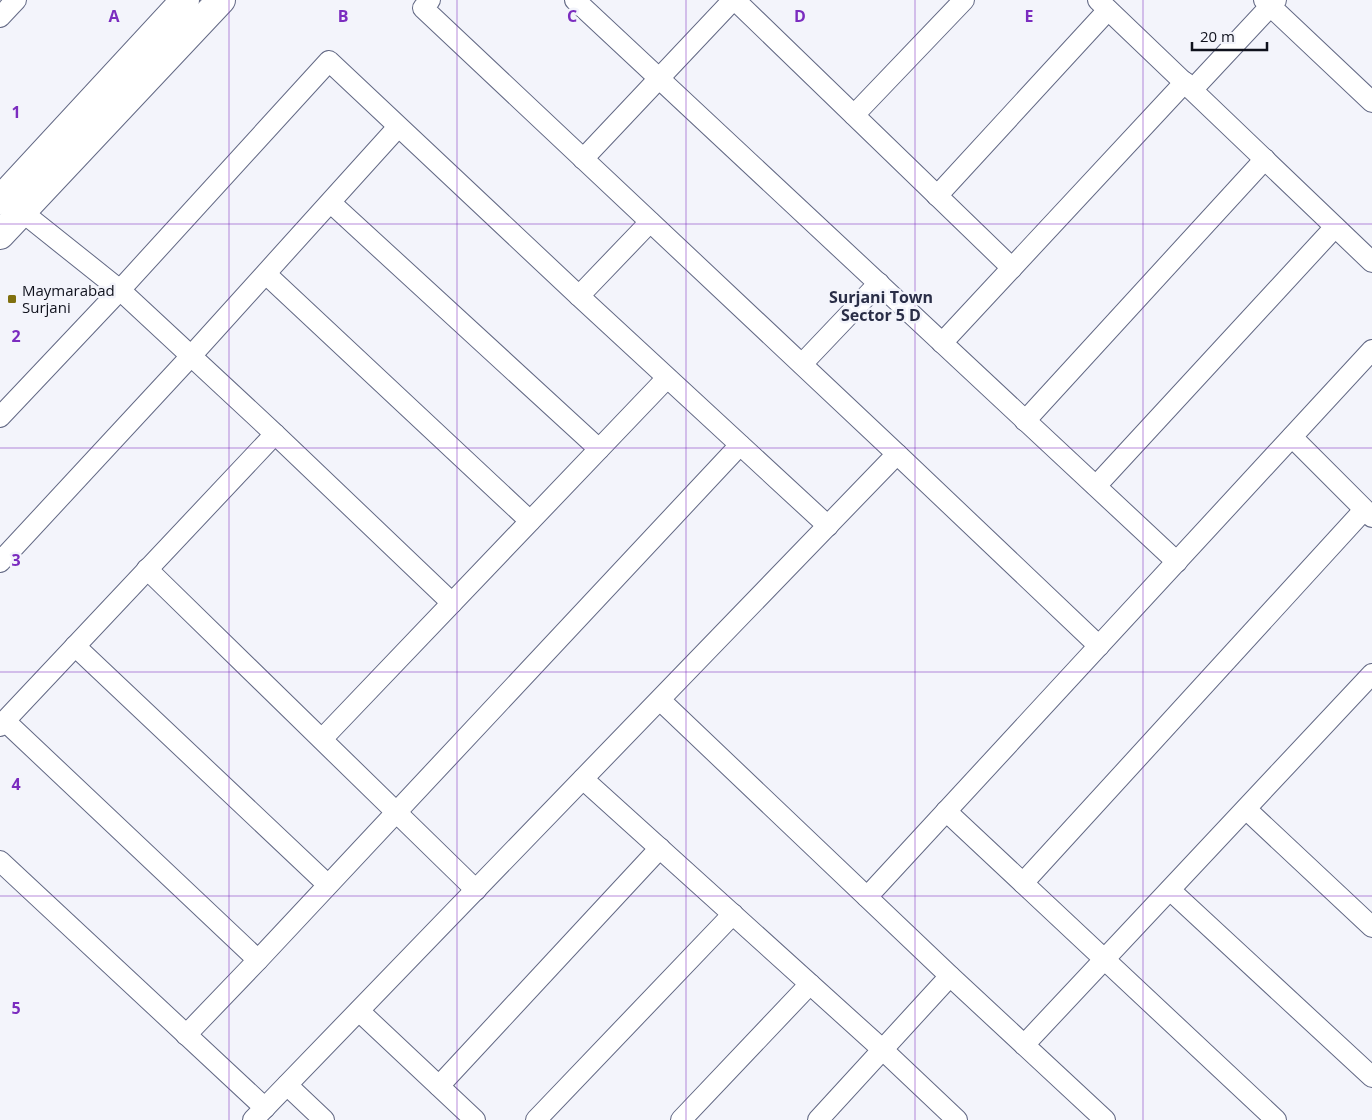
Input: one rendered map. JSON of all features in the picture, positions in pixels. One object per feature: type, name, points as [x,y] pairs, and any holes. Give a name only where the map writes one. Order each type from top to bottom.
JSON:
[{"type":"street","points":[[0,16],[16,0]]},
{"type":"street","points":[[0,235],[8,202],[185,0]]},
{"type":"street","points":[[8,202],[221,0]]},
{"type":"street","points":[[583,159],[734,0],[1012,268]]},
{"type":"street","points":[[854,115],[964,0]]},
{"type":"street","points":[[579,1],[1176,562]]},
{"type":"street","points":[[942,343],[1012,268],[1270,2],[1372,102]]},
{"type":"street","points":[[422,3],[583,159],[898,454],[1098,646]]},
{"type":"street","points":[[937,196],[1103,5],[1372,262]]},
{"type":"street","points":[[0,417],[120,290],[329,61],[828,526]]},
{"type":"street","points":[[0,562],[191,356],[398,127]]},
{"type":"street","points":[[1025,421],[1265,159]]},
{"type":"street","points":[[8,202],[120,290],[275,434],[452,603]]},
{"type":"street","points":[[331,202],[599,449]]},
{"type":"street","points":[[579,296],[650,222]]},
{"type":"street","points":[[1096,486],[1335,227]]},
{"type":"street","points":[[266,274],[530,521]]},
{"type":"street","points":[[802,364],[879,284]]},
{"type":"street","points":[[867,897],[1372,350]]},
{"type":"street","points":[[322,739],[667,378]]},
{"type":"street","points":[[258,960],[3,723],[275,434]]},
{"type":"street","points":[[1023,883],[1369,513],[1292,437]]},
{"type":"street","points":[[186,1035],[740,445]]},
{"type":"street","points":[[0,861],[186,1035],[259,1114],[898,454]]},
{"type":"street","points":[[147,569],[476,890]]},
{"type":"street","points":[[75,646],[327,884]]},
{"type":"street","points":[[1024,1045],[1372,674]]},
{"type":"street","points":[[660,700],[950,976],[1105,1120]]},
{"type":"street","points":[[584,779],[883,1050],[957,1120]]},
{"type":"street","points":[[1246,809],[1372,927]]},
{"type":"street","points":[[946,811],[1276,1120]]},
{"type":"street","points":[[439,1086],[660,848]]},
{"type":"street","points":[[1170,890],[1372,1077]]},
{"type":"street","points":[[536,1120],[733,914]]},
{"type":"street","points":[[818,1120],[950,976]]},
{"type":"street","points":[[681,1120],[810,984]]},
{"type":"street","points":[[359,1010],[475,1120]]},
{"type":"street","points":[[287,1085],[324,1120]]},
{"type":"place","name":"Maymarabad Surjani","points":[[12,299]]},
{"type":"district","name":"Surjani Town Sector 5 D","points":[[881,306]]}]
